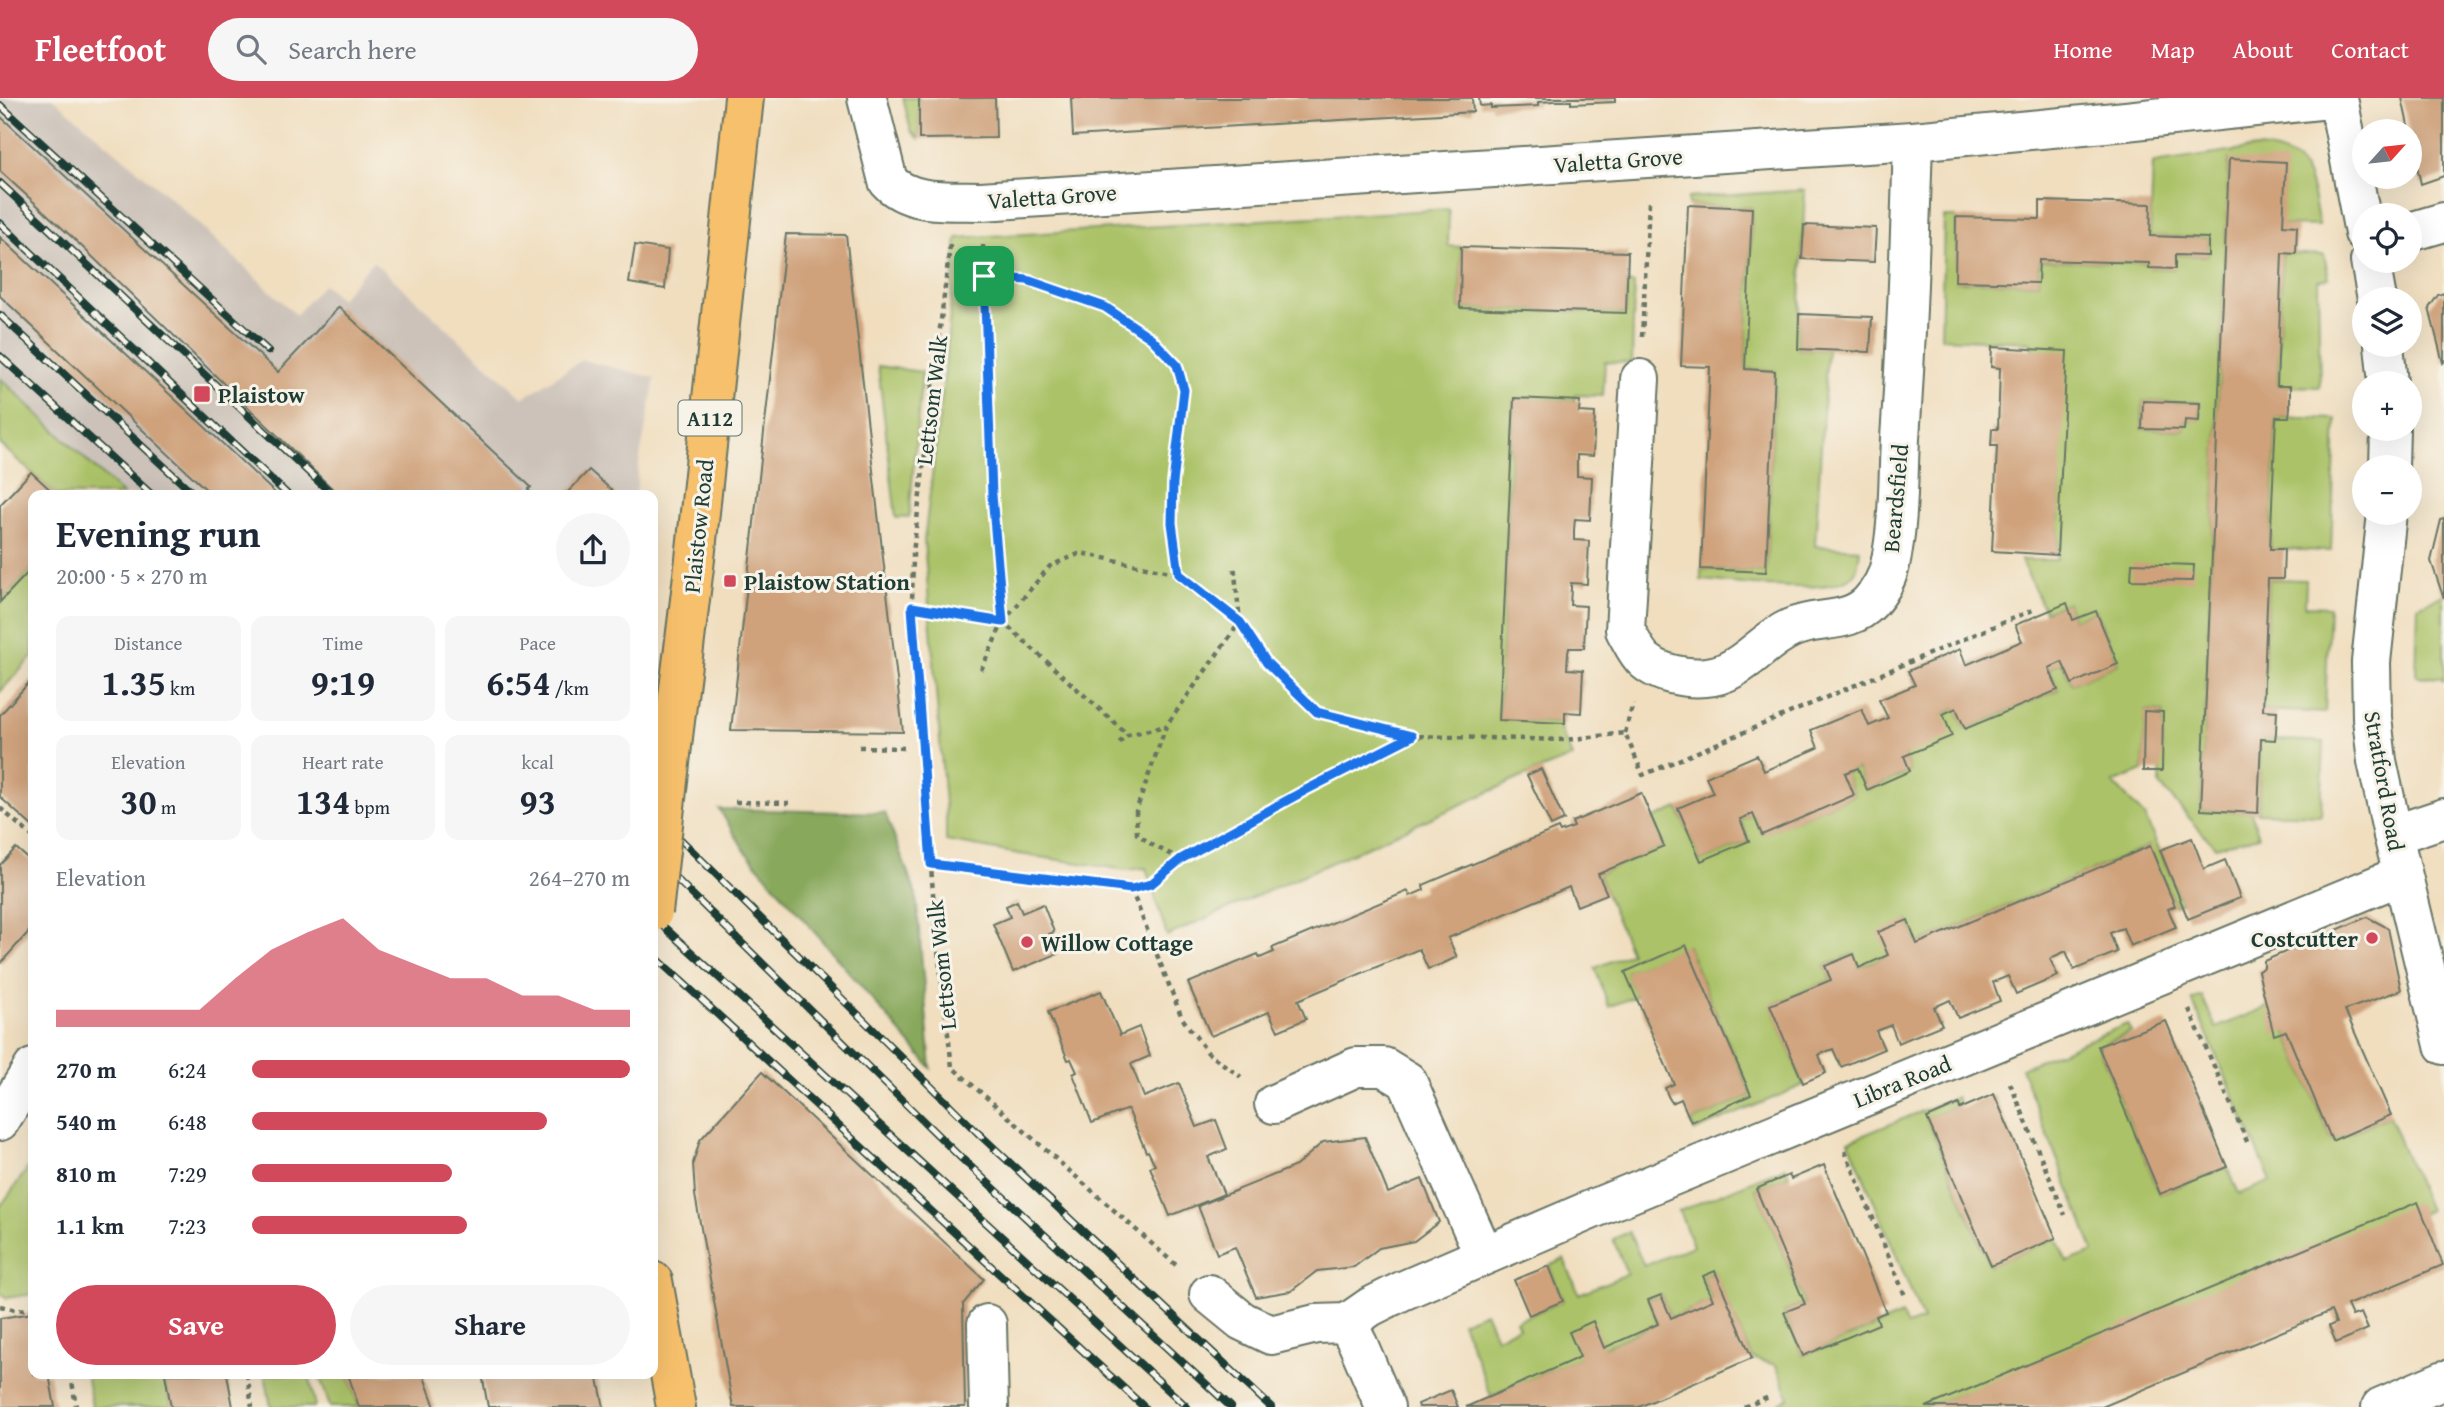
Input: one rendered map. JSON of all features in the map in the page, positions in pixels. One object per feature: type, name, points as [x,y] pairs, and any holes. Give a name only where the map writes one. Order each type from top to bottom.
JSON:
[{"type":"main road","name":"Plaistow Road","points":[[658,868],[695,559],[744,98]]},
{"type":"main road","points":[[658,1308],[676,1407]]},
{"type":"street","name":"Valetta Grove","points":[[867,98],[888,181],[897,191],[914,197],[981,201],[1913,141],[2339,98]]},
{"type":"street","points":[[2339,98],[2358,203]]},
{"type":"street","name":"Beardsfield","points":[[1640,379],[1625,630],[1646,661],[1663,670],[1692,678],[1717,676],[1742,665],[1767,642],[1793,627],[1848,617],[1868,604],[1883,585],[1893,545],[1906,347],[1913,141]]},
{"type":"street","points":[[2422,228],[2444,222]]},
{"type":"street","name":"Stratford Road","points":[[2386,525],[2371,662],[2372,718],[2377,761],[2393,835],[2444,1045]]},
{"type":"street","points":[[2393,835],[2444,818]]},
{"type":"street","name":"Libra Road","points":[[1346,1323],[1402,1290],[1484,1255],[2402,875]]},
{"type":"street","points":[[1274,1104],[1356,1066],[1384,1067],[1407,1082],[1484,1255]]},
{"type":"street","points":[[0,1121],[28,1076]]},
{"type":"street","points":[[1209,1294],[1242,1321],[1271,1335],[1316,1324],[1346,1323],[1385,1407]]},
{"type":"street","points":[[987,1324],[989,1407]]},
{"type":"street","points":[[2381,1407],[2444,1380]]},
{"type":"path","points":[[1640,379],[1651,158]]},
{"type":"path","points":[[981,201],[992,495],[1003,622]]},
{"type":"path","name":"Lettsom Walk","points":[[950,242],[913,553],[912,607],[936,934],[952,1067],[1209,1294]]},
{"type":"path","points":[[984,276],[1027,280],[1105,307],[1151,338],[1177,365],[1184,390],[1173,483],[1172,523],[1179,574]]},
{"type":"path","points":[[981,670],[1003,622],[1050,566],[1081,553],[1179,574],[1240,622],[1267,663],[1317,712],[1412,736],[1565,740],[1625,733],[1643,775],[2035,609]]},
{"type":"path","points":[[1181,859],[1137,834],[1136,811],[1166,726],[1240,622],[1234,564]]},
{"type":"path","points":[[912,607],[1003,622],[1128,735]]},
{"type":"path","points":[[1119,743],[1128,735],[1166,726]]},
{"type":"path","points":[[931,864],[1131,889],[1151,884],[1181,859],[1304,791],[1412,736]]},
{"type":"path","points":[[859,747],[905,748]]},
{"type":"path","points":[[734,802],[789,803]]},
{"type":"path","points":[[0,808],[28,833]]},
{"type":"path","points":[[1131,889],[1182,1018],[1208,1053],[1245,1081],[1261,1077],[1274,1104]]},
{"type":"path","points":[[2173,970],[2249,1146]]},
{"type":"path","points":[[1994,1043],[2065,1215]]},
{"type":"path","points":[[1829,1111],[1906,1298]]},
{"type":"path","points":[[0,1306],[28,1309]]},
{"type":"path","points":[[72,1379],[76,1407]]},
{"type":"path","points":[[248,1379],[253,1407]]},
{"type":"path","points":[[1744,1407],[1769,1397]]},
{"type":"shaded area","points":[[0,98],[53,98],[175,202],[296,315],[323,284],[340,299],[373,261],[523,398],[582,360],[655,378],[636,490],[51,490],[0,444]]},
{"type":"green space","points":[[903,98],[919,98],[919,139],[911,131]]},
{"type":"green space","points":[[2257,148],[2289,156],[2305,172],[2310,183],[2319,226],[2283,225],[2229,160],[2201,810],[2251,812],[2259,836],[2215,847],[2160,785],[2163,712],[2145,711],[2143,771],[2113,783],[2145,817],[2182,903],[2175,906],[2149,846],[1917,944],[1908,920],[1888,955],[1859,968],[1853,954],[1825,966],[1831,980],[1771,1005],[1804,1085],[1695,1131],[1691,1122],[1751,1095],[1687,946],[1626,972],[1636,996],[1609,1007],[1595,968],[1631,953],[1598,874],[1663,846],[1652,819],[1678,808],[1701,861],[1749,841],[1740,819],[1753,814],[1762,834],[1854,795],[1845,773],[1858,768],[1867,790],[1910,771],[1904,756],[1943,714],[1956,708],[1965,729],[2058,690],[2049,668],[2062,662],[2072,684],[2118,664],[2096,611],[2073,620],[2067,603],[2045,612],[2021,560],[2057,560],[2060,473],[2031,342],[1941,338],[1944,217],[1956,217],[1956,281],[2038,283],[2039,260],[2149,263],[2150,268],[2174,269],[2175,255],[2208,256],[2208,238],[2150,236],[2153,163]],"holes":[[[2143,401],[2200,403],[2199,420],[2185,420],[2184,430],[2142,429]]]},
{"type":"green space","points":[[1805,190],[1798,349],[1827,350],[1815,546],[1860,549],[1858,566],[1854,574],[1843,581],[1805,587],[1701,580],[1701,569],[1766,572],[1775,371],[1745,369],[1752,208],[1688,205],[1688,198]]},
{"type":"green space","points":[[1449,209],[1448,246],[1461,247],[1460,308],[1626,313],[1627,283],[1634,284],[1632,363],[1605,362],[1603,396],[1576,395],[1574,401],[1514,399],[1499,719],[1561,723],[1560,729],[1572,757],[1167,936],[1146,868],[1126,870],[946,841],[924,541],[944,379],[957,238]]},
{"type":"green space","points":[[2282,253],[2324,255],[2329,278],[2318,280],[2320,387],[2277,386]]},
{"type":"green space","points":[[878,366],[922,372],[909,517],[896,518]]},
{"type":"green space","points":[[0,378],[118,490],[51,490],[0,444]]},
{"type":"green space","points":[[2276,417],[2336,419],[2331,551],[2270,549]]},
{"type":"green space","points":[[28,572],[28,661],[0,692],[0,602]]},
{"type":"green space","points":[[2268,579],[2306,580],[2305,606],[2329,607],[2325,713],[2263,710]]},
{"type":"green space","points":[[2444,595],[2443,681],[2441,678],[2416,676],[2418,606]]},
{"type":"green space","points":[[2261,739],[2324,742],[2321,815],[2258,813]]},
{"type":"green space","points":[[719,809],[885,813],[916,894],[931,1068],[745,851]]},
{"type":"green space","points":[[2202,996],[2216,1028],[2267,1007],[2286,1031],[2332,1141],[2389,1116],[2429,1210],[1926,1407],[1781,1407],[1779,1403],[1789,1398],[1776,1365],[1752,1358],[1714,1271],[1703,1276],[1713,1300],[1671,1318],[1661,1295],[1649,1300],[1658,1324],[1491,1396],[1462,1322],[1485,1312],[1496,1337],[1519,1327],[1516,1321],[1563,1301],[1549,1266],[1564,1259],[1579,1294],[1627,1274],[1613,1239],[1629,1232],[1644,1266],[1693,1246],[1679,1211],[1786,1167],[1789,1175],[1756,1189],[1805,1304],[1784,1312],[1803,1356],[1902,1315],[1907,1326],[1923,1320],[1849,1141],[1956,1097],[1959,1104],[1927,1119],[1990,1266],[2056,1238],[2067,1262],[2094,1252],[2021,1068],[2127,1024],[2131,1032],[2098,1046],[2160,1194],[2227,1167],[2239,1194],[2271,1181],[2192,1000]]},
{"type":"green space","points":[[28,1168],[28,1295],[7,1298],[0,1293],[0,1207]]},
{"type":"green space","points":[[87,1379],[166,1379],[171,1407],[92,1407]]},
{"type":"green space","points":[[266,1379],[310,1379],[314,1407],[271,1407]]},
{"type":"green space","points":[[321,1379],[350,1379],[359,1407],[330,1407]]},
{"type":"building","points":[[919,98],[995,98],[996,138],[919,139]]},
{"type":"building","points":[[1071,98],[1472,98],[1473,112],[1073,136]]},
{"type":"building","points":[[1479,98],[1615,98],[1615,102],[1571,104],[1571,101],[1555,101],[1538,102],[1538,106],[1491,108],[1491,105],[1480,106]]},
{"type":"building","points":[[2402,98],[2444,98],[2444,176],[2422,184],[2422,119],[2407,119]]},
{"type":"building","points":[[0,116],[278,372],[339,307],[531,487],[528,490],[334,490],[0,171]]},
{"type":"building","points":[[2229,159],[2286,162],[2283,225],[2297,226],[2296,254],[2282,253],[2277,386],[2290,386],[2290,407],[2289,417],[2276,417],[2270,549],[2284,549],[2283,579],[2268,579],[2263,710],[2277,711],[2275,740],[2261,739],[2258,813],[2201,810]]},
{"type":"building","points":[[2040,201],[2151,204],[2150,236],[2208,238],[2208,256],[2175,255],[2175,269],[2149,268],[2149,263],[2039,260],[2038,283],[1955,281],[1956,217],[2040,219]]},
{"type":"building","points":[[1688,205],[1752,208],[1745,369],[1775,371],[1766,572],[1701,569],[1710,367],[1681,366]]},
{"type":"building","points":[[1804,225],[1876,228],[1874,262],[1802,259]]},
{"type":"building","points":[[786,234],[846,235],[903,732],[731,730]]},
{"type":"building","points":[[0,237],[272,490],[207,490],[0,296]]},
{"type":"building","points":[[635,245],[668,250],[665,289],[629,283]]},
{"type":"building","points":[[1461,247],[1628,252],[1626,313],[1460,308]]},
{"type":"building","points":[[2444,293],[2443,363],[2429,308],[2438,295]]},
{"type":"building","points":[[1799,314],[1872,317],[1870,352],[1798,349]]},
{"type":"building","points":[[1992,347],[2067,351],[2057,555],[1992,551],[1997,446],[1991,446],[1992,429],[1998,429],[2000,368],[1991,367]]},
{"type":"building","points":[[1514,398],[1580,401],[1579,412],[1595,413],[1593,456],[1577,455],[1577,476],[1592,477],[1590,520],[1575,519],[1574,530],[1574,540],[1589,541],[1587,584],[1571,583],[1570,605],[1586,606],[1584,648],[1569,648],[1567,669],[1583,670],[1581,713],[1565,712],[1565,723],[1499,720]]},
{"type":"building","points":[[2143,401],[2200,403],[2199,421],[2185,420],[2184,430],[2142,429]]},
{"type":"building","points":[[589,470],[611,490],[570,490]]},
{"type":"building","points":[[31,472],[51,490],[28,490],[28,572],[0,602],[0,505]]},
{"type":"building","points":[[2444,519],[2444,599],[2431,561],[2441,520]]},
{"type":"building","points":[[2132,563],[2194,565],[2193,581],[2131,580]]},
{"type":"building","points":[[2067,603],[2073,620],[2096,611],[2118,664],[2072,684],[2062,662],[2049,668],[2058,690],[1965,729],[1956,708],[1943,714],[1952,736],[1904,756],[1910,771],[1867,790],[1858,768],[1845,773],[1854,795],[1762,835],[1753,814],[1740,819],[1749,841],[1701,861],[1678,808],[1713,793],[1706,777],[1757,755],[1764,771],[1818,748],[1811,730],[1862,709],[1869,726],[1888,718],[1879,700],[1915,685],[1908,671],[1960,649],[1966,665],[2022,641],[2015,625]]},
{"type":"building","points":[[28,684],[28,822],[0,797],[0,715]]},
{"type":"building","points":[[2144,711],[2163,712],[2162,771],[2143,771]]},
{"type":"building","points":[[1541,769],[1564,820],[1551,826],[1527,775]]},
{"type":"building","points":[[1641,793],[1664,846],[1598,874],[1607,894],[1577,906],[1569,887],[1448,938],[1457,957],[1442,964],[1428,969],[1419,949],[1298,1000],[1306,1019],[1278,1031],[1269,1012],[1211,1036],[1188,983],[1258,954],[1260,958],[1274,952],[1272,948],[1408,891],[1410,896],[1424,890],[1423,885],[1558,828],[1560,832],[1574,827],[1572,822]]},
{"type":"building","points":[[2192,838],[2204,869],[2225,860],[2240,898],[2188,919],[2160,850]]},
{"type":"building","points":[[2150,846],[2175,906],[2168,909],[2176,927],[2130,946],[2123,928],[2117,930],[2110,933],[2117,952],[2074,970],[2066,951],[2050,959],[2058,976],[2016,994],[2008,976],[1993,982],[2000,1001],[1958,1018],[1950,1000],[1934,1007],[1942,1025],[1898,1043],[1891,1025],[1876,1031],[1884,1049],[1841,1067],[1833,1049],[1823,1053],[1819,1055],[1826,1073],[1803,1083],[1770,1005],[1831,980],[1825,966],[1854,954],[1859,968],[1888,955],[1878,932],[1908,920],[1917,944]]},
{"type":"building","points":[[16,848],[28,859],[28,933],[0,964],[0,865]]},
{"type":"building","name":"Willow Cottage","points":[[1017,901],[1022,913],[1043,904],[1054,932],[1049,934],[1057,954],[1013,972],[993,924],[1010,917],[1006,906]]},
{"type":"building","points":[[2367,917],[2388,928],[2401,990],[2345,1010],[2391,1115],[2332,1141],[2286,1031],[2274,1035],[2258,971],[2264,968],[2264,961]]},
{"type":"building","points":[[1686,945],[1751,1095],[1691,1122],[1681,1099],[1672,1103],[1668,1096],[1665,1088],[1674,1084],[1625,972]]},
{"type":"building","points":[[1101,991],[1120,1035],[1139,1027],[1150,1056],[1131,1064],[1144,1097],[1179,1083],[1197,1127],[1216,1120],[1227,1149],[1208,1157],[1224,1194],[1170,1216],[1150,1167],[1155,1165],[1148,1151],[1146,1152],[1128,1109],[1092,1123],[1073,1074],[1077,1072],[1071,1059],[1068,1060],[1048,1012]]},
{"type":"building","points":[[2166,1021],[2227,1167],[2160,1194],[2098,1046]]},
{"type":"building","points":[[762,1072],[984,1279],[963,1304],[965,1407],[733,1407],[695,1195],[693,1163],[700,1140]]},
{"type":"building","points":[[1994,1094],[2056,1238],[1991,1266],[1927,1118],[1959,1104],[1960,1109]]},
{"type":"building","points":[[1365,1137],[1388,1193],[1422,1179],[1439,1222],[1414,1241],[1379,1248],[1354,1267],[1317,1271],[1291,1291],[1256,1297],[1235,1247],[1217,1254],[1198,1206],[1296,1166],[1323,1142]]},
{"type":"building","points":[[1824,1165],[1886,1312],[1876,1316],[1879,1324],[1803,1356],[1784,1312],[1805,1304],[1756,1189],[1789,1175],[1791,1179]]},
{"type":"building","points":[[2418,1202],[2443,1265],[2347,1305],[2352,1316],[2361,1313],[2368,1329],[2336,1343],[2329,1326],[2336,1323],[2331,1311],[2102,1407],[1926,1407]]},
{"type":"building","points":[[1549,1266],[1563,1301],[1529,1315],[1514,1280]]},
{"type":"building","points":[[1715,1271],[1752,1358],[1639,1407],[1466,1407],[1580,1357],[1569,1332],[1593,1321],[1604,1348],[1658,1324],[1648,1300],[1661,1295],[1671,1318],[1713,1300],[1703,1276]]},
{"type":"building","points":[[28,1314],[28,1379],[50,1379],[55,1407],[0,1407],[0,1318]]},
{"type":"building","points":[[166,1379],[228,1379],[233,1407],[171,1407]]},
{"type":"building","points":[[350,1379],[425,1379],[435,1407],[359,1407]]},
{"type":"building","points":[[483,1379],[598,1379],[604,1407],[488,1407]]},
{"type":"building","points":[[1451,1390],[1458,1407],[1419,1407],[1418,1404]]},
{"type":"railway","points":[[0,105],[268,351]]},
{"type":"railway","points":[[0,183],[328,490]]},
{"type":"railway","points":[[0,223],[283,490]]},
{"type":"railway","points":[[0,315],[190,490]]},
{"type":"railway","points":[[0,356],[147,490]]},
{"type":"railway","points":[[658,817],[978,1133],[1271,1407]]},
{"type":"railway","points":[[658,861],[959,1156],[1231,1407]]},
{"type":"railway","points":[[658,922],[1187,1407]]},
{"type":"railway","points":[[658,960],[1144,1407]]},
{"type":"place","name":"Plaistow","points":[[202,394]]},
{"type":"place","name":"Plaistow Station","points":[[730,581]]},
{"type":"place","name":"Costcutter","points":[[2372,938]]},
{"type":"place","name":"Willow Cottage","points":[[1027,942]]},
{"type":"route","points":[[984,276],[1027,280],[1105,307],[1151,338],[1177,365],[1184,390],[1173,483],[1172,523],[1179,574],[1240,622],[1267,663],[1317,712],[1412,736],[1304,791],[1181,859],[1151,884],[1131,889],[931,864],[912,607],[1003,622],[992,495],[984,276]]}]
